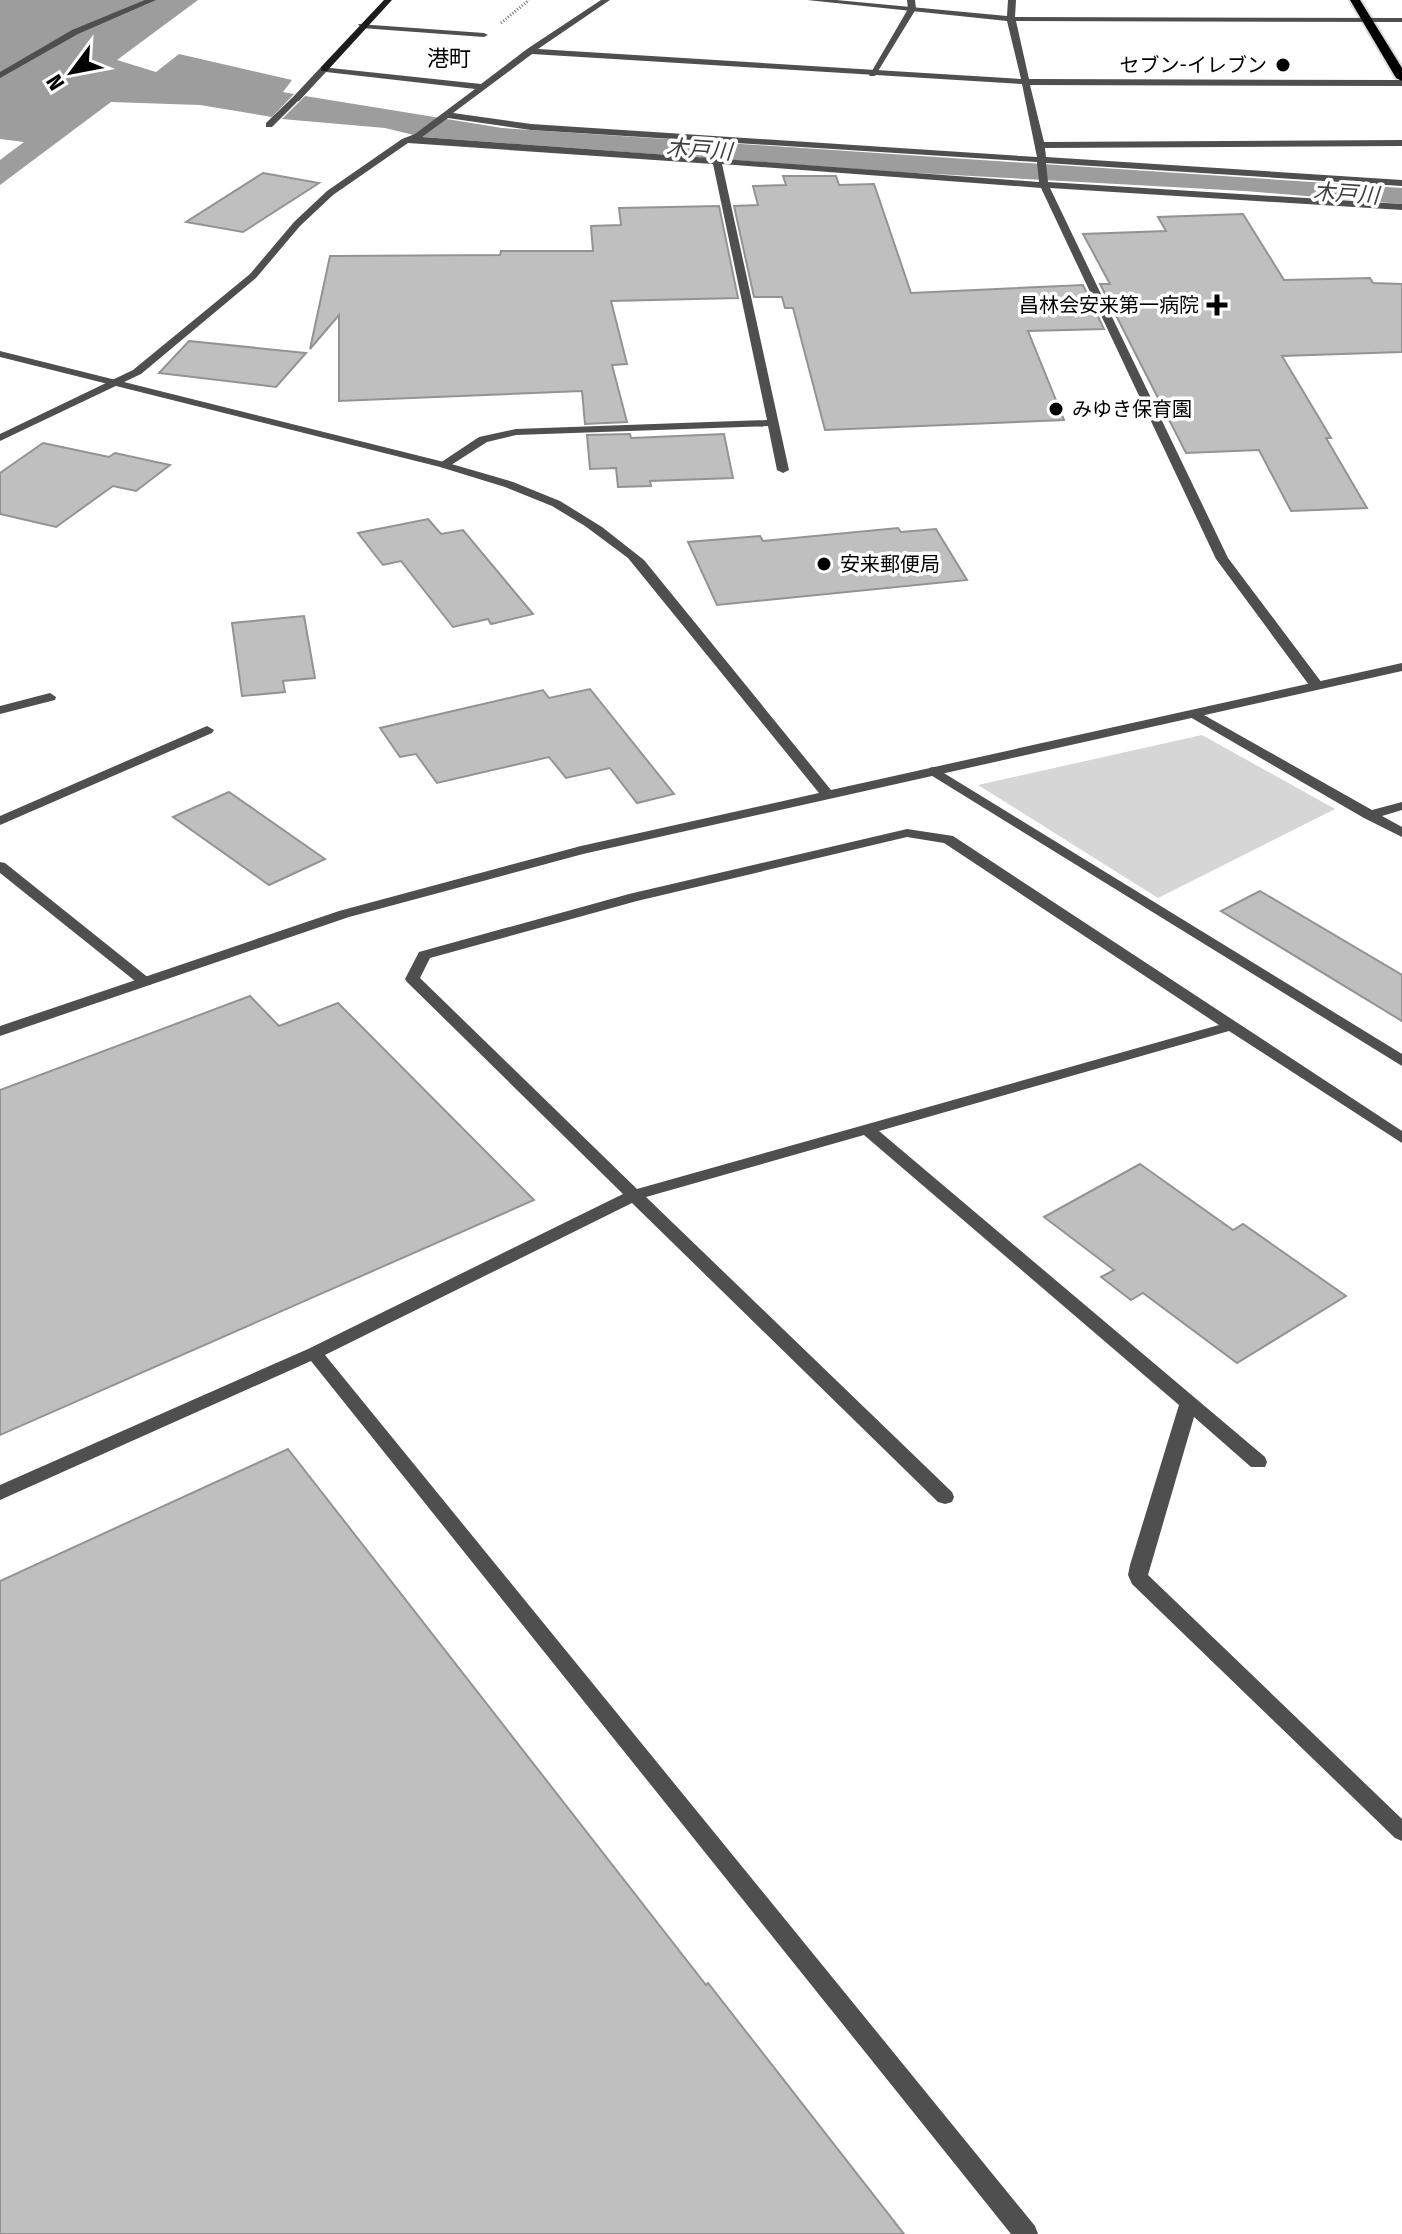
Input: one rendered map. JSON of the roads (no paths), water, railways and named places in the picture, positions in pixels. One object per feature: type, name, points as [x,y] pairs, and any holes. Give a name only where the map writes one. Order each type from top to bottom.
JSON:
[{"type":"highway","points":[[1355,0],[1402,81]]},
{"type":"main road","points":[[324,69],[388,0]]},
{"type":"street","points":[[0,75],[75,32],[152,0]]},
{"type":"street","points":[[0,438],[118,383],[180,338],[253,276],[297,224],[330,193],[446,116],[530,51],[606,0]]},
{"type":"street","points":[[811,0],[912,5],[1011,19],[1402,20]]},
{"type":"street","points":[[1012,0],[1011,19],[1044,162],[1044,184],[1222,559],[1317,686]]},
{"type":"street","points":[[872,74],[912,5]]},
{"type":"street","points":[[361,26],[484,35]]},
{"type":"street","points":[[530,51],[1025,82],[1402,81]]},
{"type":"street","points":[[271,123],[324,69],[481,87]]},
{"type":"street","points":[[446,116],[531,127],[1402,183]]},
{"type":"street","points":[[415,137],[717,163],[1402,207]]},
{"type":"street","points":[[1040,145],[1402,143]]},
{"type":"street","points":[[717,163],[783,470]]},
{"type":"street","points":[[0,354],[444,465],[514,487],[568,510],[603,532],[640,563],[828,795]]},
{"type":"street","points":[[444,465],[483,439],[516,432],[773,423]]},
{"type":"street","points":[[0,1031],[359,910],[581,850],[1402,667]]},
{"type":"street","points":[[0,710],[50,697]]},
{"type":"street","points":[[1195,714],[1402,833]]},
{"type":"street","points":[[0,821],[207,730]]},
{"type":"street","points":[[934,771],[1402,1061]]},
{"type":"street","points":[[1369,815],[1402,806]]},
{"type":"street","points":[[945,1497],[412,979],[424,955],[634,897],[907,833],[948,839],[1402,1138]]},
{"type":"street","points":[[0,866],[145,982]]},
{"type":"street","points":[[0,1493],[314,1353],[634,1195],[1231,1026]]},
{"type":"street","points":[[866,1128],[1258,1462]]},
{"type":"street","points":[[314,1353],[1026,2234]]},
{"type":"street","points":[[1189,1403],[1140,1565],[1138,1575],[1142,1584],[1402,1832]]},
{"type":"water","points":[[0,0],[198,0],[117,60],[156,72],[179,54],[292,80],[283,92],[294,94],[272,117],[200,105],[111,102],[0,185],[0,160],[24,142],[0,139]]},
{"type":"water","name":"木戸川","points":[[305,96],[502,128],[1402,188],[1402,204],[1245,191],[897,172],[422,137],[385,128],[282,119]]},
{"type":"place","name":"セブン-イレブン","points":[[1283,65]]},
{"type":"place","name":"昌林会安来第一病院","points":[[1217,305]]},
{"type":"place","name":"みゆき保育園","points":[[1056,409]]},
{"type":"place","name":"安来郵便局","points":[[824,564]]},
{"type":"district","name":"港町","points":[[449,58]]}]
